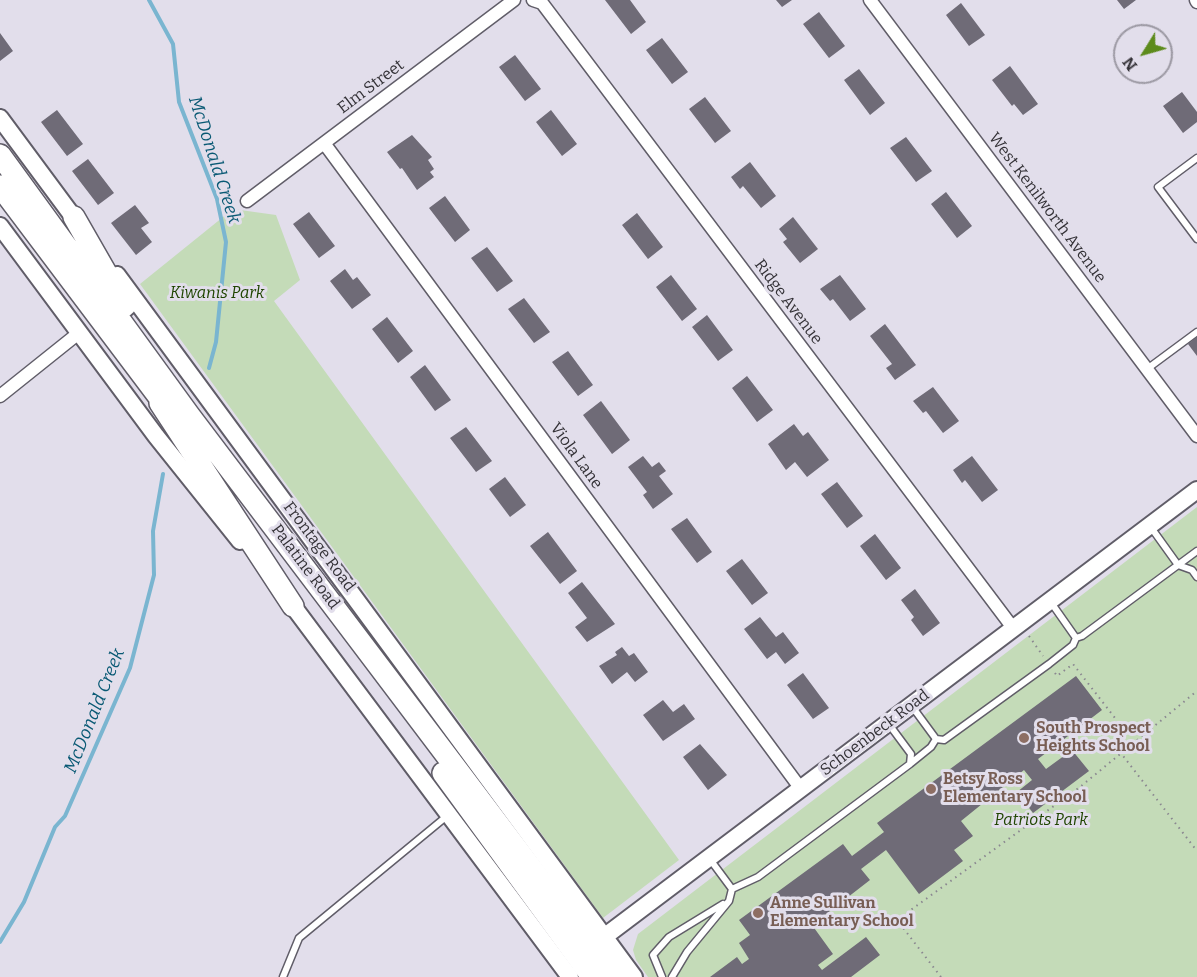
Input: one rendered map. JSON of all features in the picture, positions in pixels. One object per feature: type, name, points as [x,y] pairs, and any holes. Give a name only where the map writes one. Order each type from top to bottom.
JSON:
[{"type":"highway","name":"Palatine Road","points":[[0,155],[189,415],[577,961],[614,977]]},
{"type":"highway","name":"Palatine Road","points":[[0,186],[440,769],[577,961],[592,977]]},
{"type":"highway","points":[[74,218],[189,415]]},
{"type":"highway","points":[[142,375],[292,606]]},
{"type":"street","name":"Elm Street","points":[[247,201],[514,0]]},
{"type":"street","name":"Ridge Avenue","points":[[533,0],[542,3],[1017,625]]},
{"type":"street","name":"West Kenilworth Avenue","points":[[870,0],[1197,436]]},
{"type":"street","name":"Frontage Road","points":[[0,118],[74,218],[577,961]]},
{"type":"street","name":"Viola Lane","points":[[324,143],[801,789]]},
{"type":"street","name":"Frontage Road","points":[[0,226],[156,436],[292,606],[449,814],[577,961],[634,977]]},
{"type":"street","points":[[0,396],[80,332]]},
{"type":"street","name":"Schoenbeck Road","points":[[577,961],[709,858],[1197,490]]},
{"type":"lane","points":[[1197,158],[1158,187],[1197,239]]},
{"type":"lane","points":[[1148,369],[1197,332]]},
{"type":"lane","points":[[1149,526],[1178,565],[1192,570],[1197,577]]},
{"type":"lane","points":[[911,705],[936,739],[944,740],[1073,645],[1076,638],[1082,636],[1197,551]]},
{"type":"lane","points":[[1049,601],[1076,638]]},
{"type":"lane","points":[[888,723],[911,754],[910,764]]},
{"type":"lane","points":[[732,890],[759,878],[910,764],[931,747],[936,739]]},
{"type":"lane","points":[[283,977],[299,938],[449,814]]},
{"type":"lane","points":[[709,858],[732,890]]},
{"type":"lane","points":[[672,977],[687,952],[729,901],[732,890]]},
{"type":"lane","points":[[662,977],[653,955],[669,937],[729,901]]},
{"type":"path","points":[[1017,625],[1057,676],[1073,664],[1115,718],[1120,752],[1197,851]]},
{"type":"path","points":[[938,976],[897,920],[1080,787],[1197,691]]},
{"type":"green space","name":"Kiwanis Park","points":[[233,209],[276,215],[300,280],[274,301],[679,860],[603,918],[140,284]]},
{"type":"green space","name":"Patriots Park","points":[[1197,507],[1197,977],[648,977],[636,960],[633,950],[638,934]]},
{"type":"building","points":[[605,0],[630,0],[646,22],[631,34]]},
{"type":"building","points":[[776,0],[792,0],[782,7]]},
{"type":"building","points":[[1117,0],[1136,0],[1124,9]]},
{"type":"building","points":[[961,3],[985,35],[969,46],[946,15]]},
{"type":"building","points":[[819,12],[845,46],[829,58],[803,24]]},
{"type":"building","points":[[0,33],[13,51],[0,61]]},
{"type":"building","points":[[662,38],[688,72],[672,84],[646,50]]},
{"type":"building","points":[[515,55],[541,89],[525,101],[499,67]]},
{"type":"building","points":[[1010,66],[1038,104],[1023,115],[1014,104],[1012,106],[992,80]]},
{"type":"building","points":[[859,69],[885,103],[870,115],[844,80]]},
{"type":"building","points":[[1182,92],[1197,112],[1197,122],[1183,133],[1163,106]]},
{"type":"building","points":[[705,97],[731,131],[715,143],[689,109]]},
{"type":"building","points":[[57,110],[83,144],[67,156],[41,122]]},
{"type":"building","points":[[551,110],[577,144],[562,156],[536,122]]},
{"type":"building","points":[[412,135],[432,157],[428,160],[434,169],[430,172],[434,177],[417,190],[402,168],[400,169],[387,152]]},
{"type":"building","points":[[906,137],[932,171],[916,182],[890,148]]},
{"type":"building","points":[[88,159],[114,193],[98,205],[72,171]]},
{"type":"building","points":[[750,162],[776,196],[761,208],[743,186],[740,189],[731,177]]},
{"type":"building","points":[[946,192],[972,226],[957,238],[931,204]]},
{"type":"building","points":[[445,196],[470,230],[455,242],[429,208]]},
{"type":"building","points":[[135,205],[149,223],[141,228],[152,242],[136,255],[111,223]]},
{"type":"building","points":[[309,212],[335,246],[319,258],[293,224]]},
{"type":"building","points":[[637,213],[663,247],[648,259],[622,225]]},
{"type":"building","points":[[793,217],[818,249],[800,263],[783,242],[787,239],[779,229]]},
{"type":"building","points":[[487,247],[513,281],[497,292],[471,258]]},
{"type":"building","points":[[345,269],[353,280],[357,277],[371,295],[352,309],[330,281]]},
{"type":"building","points":[[671,275],[697,309],[682,321],[656,287]]},
{"type":"building","points":[[840,275],[866,309],[850,321],[833,299],[830,301],[820,289]]},
{"type":"building","points":[[524,298],[550,332],[534,343],[508,309]]},
{"type":"building","points":[[707,315],[733,350],[718,361],[692,327]]},
{"type":"building","points":[[387,317],[413,351],[398,363],[372,329]]},
{"type":"building","points":[[885,324],[916,365],[895,380],[886,368],[892,364],[870,336]]},
{"type":"building","points":[[1197,337],[1197,356],[1188,344]]},
{"type":"building","points":[[568,351],[593,385],[578,396],[552,362]]},
{"type":"building","points":[[425,365],[451,400],[435,411],[410,377]]},
{"type":"building","points":[[747,376],[773,410],[757,422],[732,388]]},
{"type":"building","points":[[933,387],[959,421],[943,433],[926,411],[923,413],[913,401]]},
{"type":"building","points":[[601,401],[630,440],[612,454],[583,415]]},
{"type":"building","points":[[794,424],[803,436],[808,432],[829,460],[807,477],[795,462],[786,470],[768,444]]},
{"type":"building","points":[[466,427],[492,461],[476,472],[450,438]]},
{"type":"building","points":[[643,456],[652,467],[659,462],[666,471],[659,476],[673,494],[653,509],[643,495],[647,492],[628,467]]},
{"type":"building","points":[[972,456],[998,490],[982,502],[965,480],[962,483],[953,470]]},
{"type":"building","points":[[505,477],[526,505],[510,517],[489,489]]},
{"type":"building","points":[[837,482],[863,516],[847,528],[821,494]]},
{"type":"building","points":[[687,518],[712,552],[697,563],[671,529]]},
{"type":"building","points":[[548,532],[577,571],[560,584],[530,546]]},
{"type":"building","points":[[875,534],[901,568],[886,580],[860,546]]},
{"type":"building","points":[[742,559],[768,593],[752,605],[726,571]]},
{"type":"building","points":[[582,582],[615,624],[587,642],[575,627],[587,618],[568,593]]},
{"type":"building","points":[[915,589],[940,623],[923,636],[911,620],[914,617],[901,600]]},
{"type":"building","points":[[760,617],[776,637],[783,632],[799,653],[785,664],[776,652],[767,659],[744,629]]},
{"type":"building","points":[[622,647],[629,656],[634,653],[648,672],[635,682],[627,672],[612,684],[599,666],[617,655],[615,652]]},
{"type":"building","points":[[803,673],[829,708],[813,719],[787,685]]},
{"type":"building","points":[[1076,676],[1102,710],[1038,759],[1046,769],[1072,750],[1089,771],[1033,813],[1017,792],[1032,780],[1024,770],[961,821],[973,836],[954,850],[963,861],[919,894],[886,850],[861,869],[870,880],[812,925],[833,954],[818,965],[822,970],[866,937],[880,955],[851,977],[710,977],[737,957],[742,964],[749,959],[739,943],[750,935],[739,920],[843,844],[852,856],[884,832],[877,823]]},
{"type":"building","points":[[663,700],[673,712],[684,704],[695,719],[663,741],[643,715]]},
{"type":"building","points":[[700,744],[727,775],[708,790],[683,757]]},
{"type":"waterway","name":"McDonald Creek","points":[[149,0],[173,44],[179,102],[217,199],[226,242],[216,342],[209,368]]},
{"type":"waterway","name":"McDonald Creek","points":[[0,942],[24,902],[55,827],[65,816],[130,668],[154,575],[153,531],[163,474]]},
{"type":"place","name":"South Prospect Heights School","points":[[1024,738]]},
{"type":"place","name":"Betsy Ross Elementary School","points":[[931,789]]},
{"type":"place","name":"Anne Sullivan Elementary School","points":[[758,913]]}]
